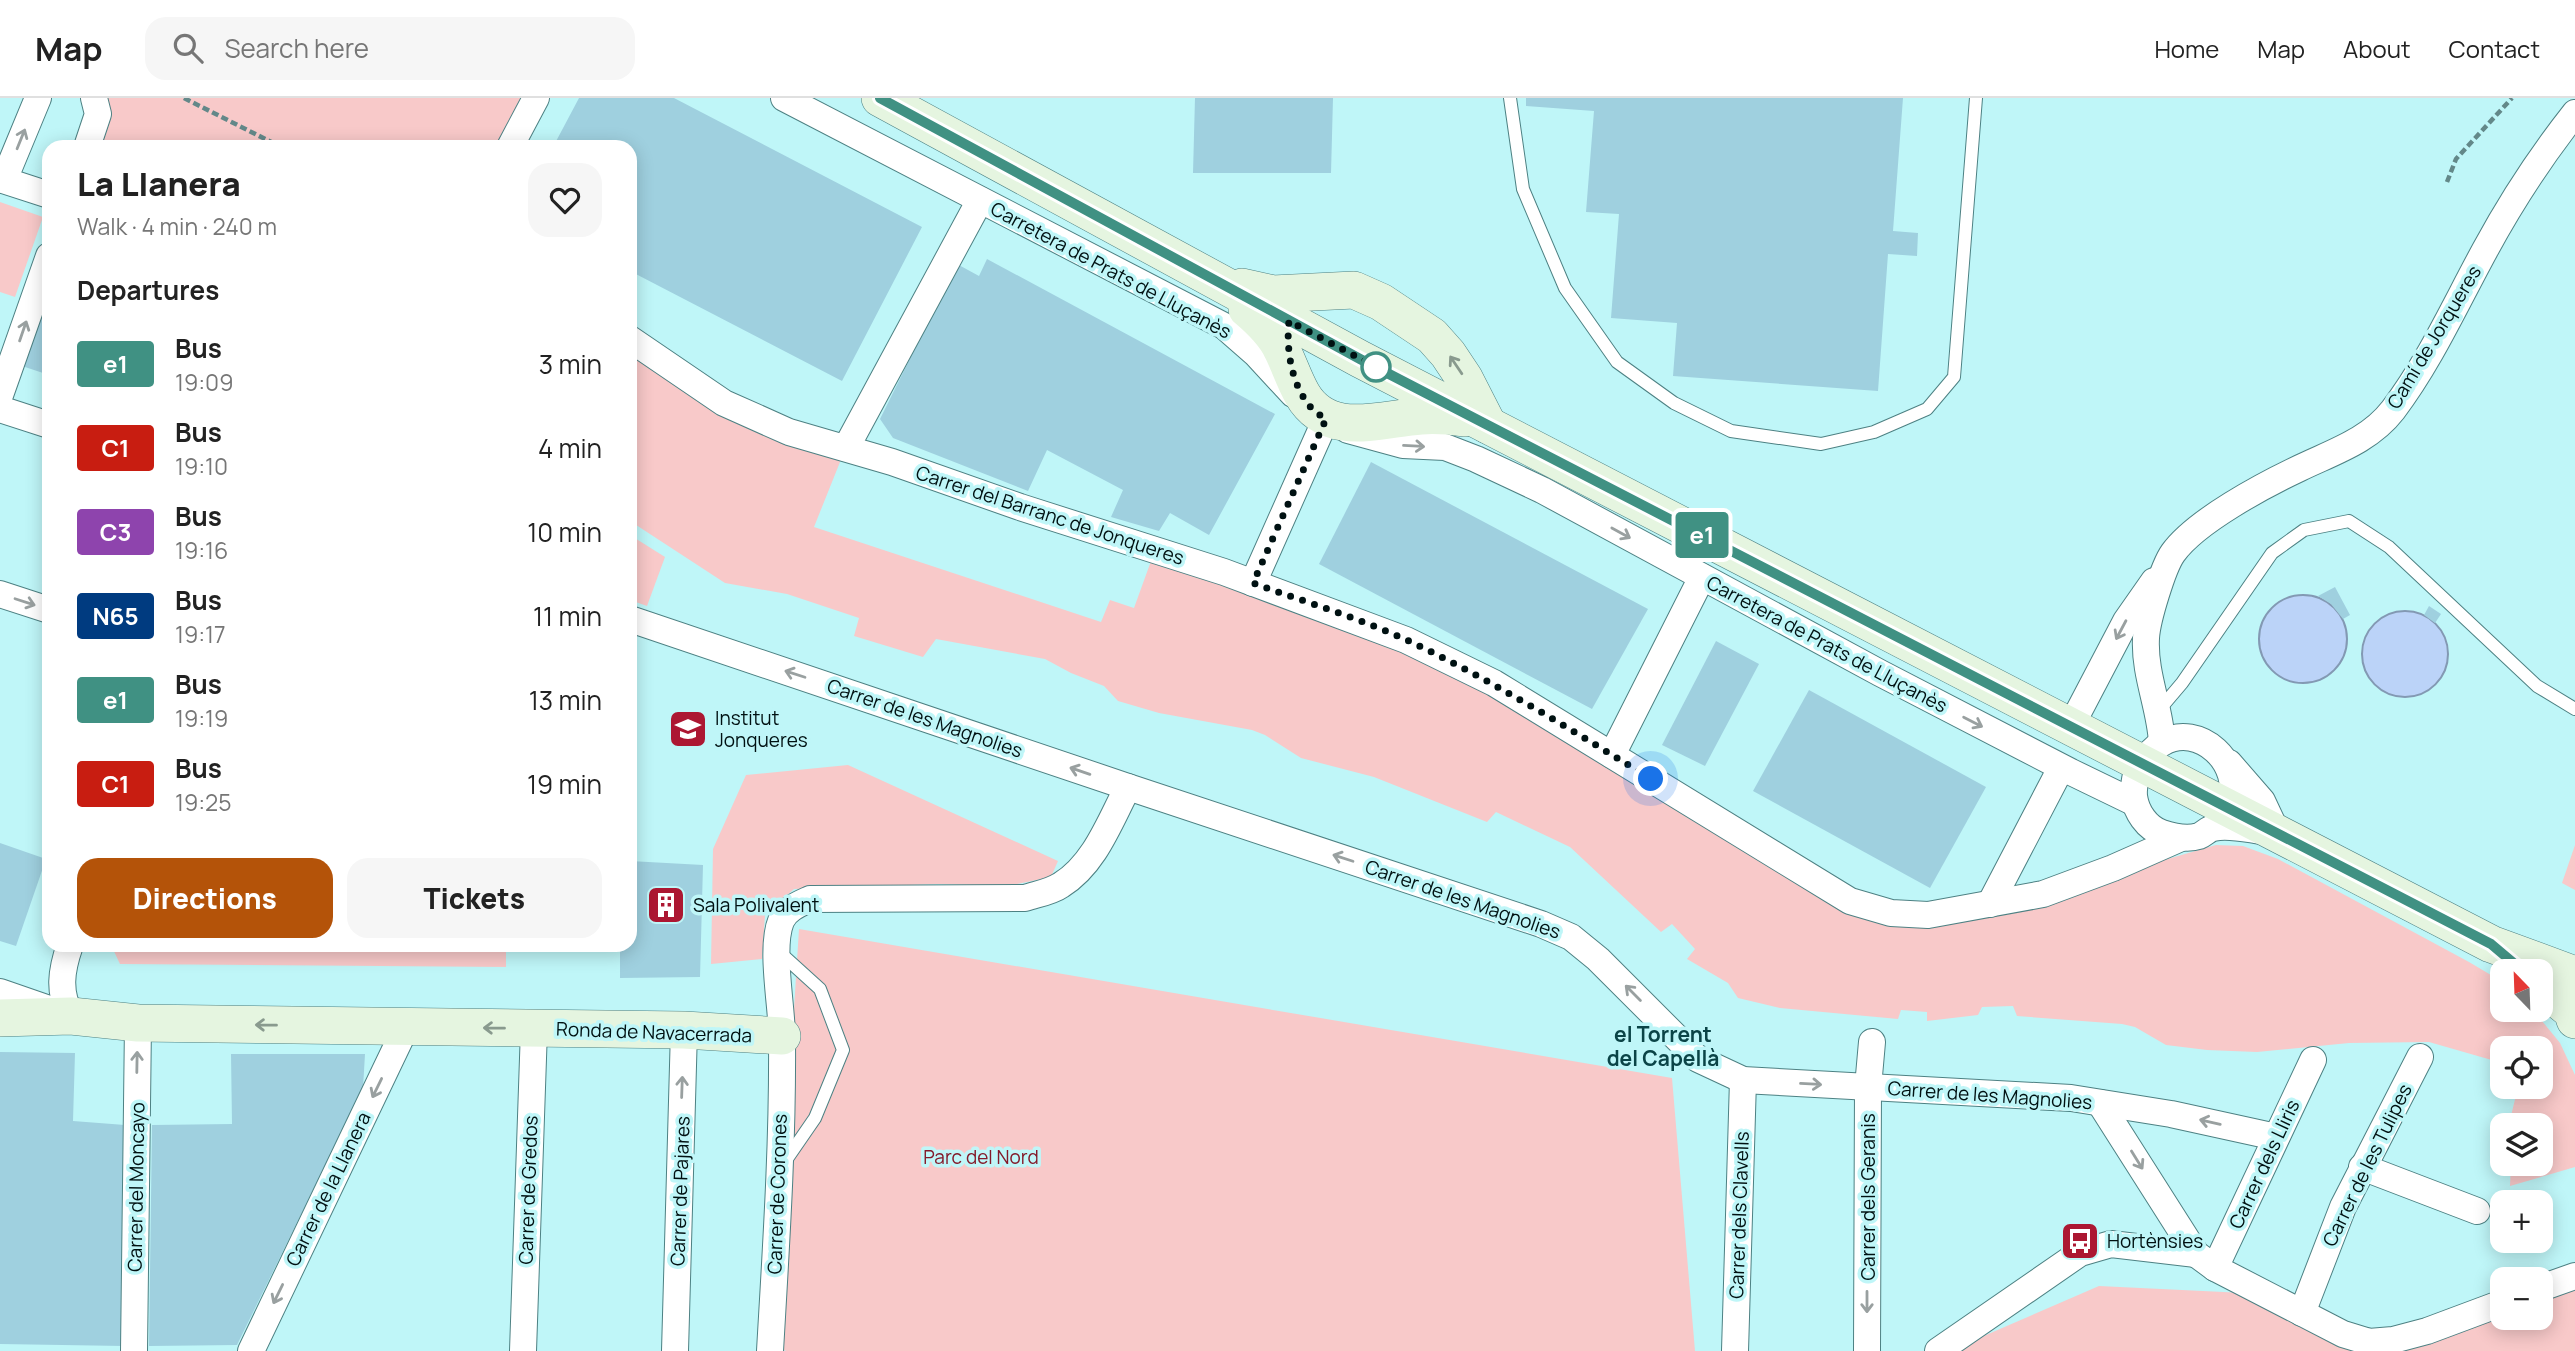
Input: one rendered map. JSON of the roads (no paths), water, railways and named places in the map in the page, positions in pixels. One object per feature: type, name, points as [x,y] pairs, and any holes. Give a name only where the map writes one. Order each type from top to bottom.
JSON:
[{"type":"street","points":[[37,98],[2,180],[42,193]]},
{"type":"street","points":[[89,140],[98,114],[94,98]]},
{"type":"street","points":[[514,140],[536,98]]},
{"type":"street","name":"Carretera de Prats de Lluçanès","points":[[784,98],[1224,326],[1256,354],[1309,412],[1352,432],[1402,445],[1446,447],[1476,458],[1542,490],[2061,768],[2135,803],[2150,826],[2160,833],[2181,838]]},
{"type":"street","name":"Carretera de Prats de Lluçanès","points":[[880,98],[1289,321],[2071,726],[2151,752],[2222,818],[2277,833],[2491,944],[2575,975]]},
{"type":"street","name":"Camí de Jorqueres","points":[[2071,726],[2126,621],[2173,554],[2195,532],[2249,494],[2364,438],[2392,411],[2432,347],[2487,246],[2544,152],[2575,113]]},
{"type":"street","points":[[846,448],[981,200]]},
{"type":"street","points":[[0,395],[42,276]]},
{"type":"street","points":[[1211,279],[1273,294],[1354,290],[1381,302],[1432,336],[1448,354],[1465,378],[1489,425]]},
{"type":"street","points":[[1211,279],[1263,323],[1281,348],[1309,407],[1326,419],[1357,423],[1443,415],[1467,418],[1489,425]]},
{"type":"street","points":[[1297,385],[1287,339],[1289,321],[1302,307],[1340,291]]},
{"type":"street","name":"Carrer del Barranc de Jonqueres","points":[[637,344],[724,403],[789,432],[846,448],[1253,583],[1406,640],[1494,683],[1850,901],[1891,913],[1928,915],[2043,894],[2113,868],[2181,838]]},
{"type":"street","points":[[0,409],[42,423]]},
{"type":"street","points":[[1253,583],[1326,419]]},
{"type":"street","name":"Camí de Jorqueres","points":[[2151,752],[2160,717],[2154,704],[2146,638],[2153,604],[2173,554]]},
{"type":"street","points":[[1612,755],[1702,577]]},
{"type":"street","points":[[0,594],[42,608]]},
{"type":"street","name":"Carrer de les Magnolies","points":[[637,621],[1528,919],[1571,937],[1598,959],[1698,1059],[1742,1080],[2071,1098],[2171,1114],[2276,1137]]},
{"type":"street","name":"Camí de Jorqueres","points":[[2150,680],[2174,714],[2220,753]]},
{"type":"street","points":[[2135,803],[2133,783],[2151,752],[2176,738],[2196,739],[2220,753],[2262,801],[2277,833]]},
{"type":"street","points":[[2181,838],[2199,836],[2222,818],[2233,792],[2232,774],[2220,753]]},
{"type":"street","points":[[1990,904],[2061,768]]},
{"type":"street","points":[[782,1036],[777,950],[781,919],[793,907],[810,900],[1025,898],[1060,886],[1079,872],[1096,848],[1128,787]]},
{"type":"street","name":"Carretera de Prats de Lluçanès","points":[[2491,944],[2509,959]]},
{"type":"street","points":[[68,952],[61,982],[64,1005],[71,1016]]},
{"type":"street","points":[[0,992],[71,1016]]},
{"type":"street","points":[[2553,996],[2571,1011],[2575,1020]]},
{"type":"street","name":"Ronda de Navacerrada","points":[[0,1018],[71,1016],[138,1023],[684,1030],[782,1036]]},
{"type":"street","name":"Carrer del Moncayo","points":[[134,1351],[138,1023]]},
{"type":"street","name":"Carrer de la Llanera","points":[[251,1351],[406,1027]]},
{"type":"street","name":"Carrer de Gredos","points":[[523,1351],[534,1029]]},
{"type":"street","name":"Carrer de Pajares","points":[[675,1351],[684,1030]]},
{"type":"street","name":"Carrer de Corones","points":[[770,1351],[782,1036]]},
{"type":"street","name":"Carrer dels Geranis","points":[[1867,1351],[1868,1087],[1872,1042]]},
{"type":"street","name":"Carrer de les Tulipes","points":[[2302,1313],[2343,1207],[2420,1057]]},
{"type":"street","name":"Carrer dels Lliris","points":[[2205,1261],[2276,1137],[2313,1060]]},
{"type":"street","name":"Carrer dels Clavells","points":[[1735,1351],[1742,1080]]},
{"type":"street","points":[[2100,1102],[2205,1261]]},
{"type":"street","points":[[2362,1167],[2477,1211]]},
{"type":"street","points":[[1938,1351],[2080,1253],[2111,1244],[2205,1261],[2343,1334],[2369,1342],[2393,1340],[2427,1331],[2490,1307]]},
{"type":"street","points":[[2553,1284],[2575,1276]]},
{"type":"lane","points":[[1510,98],[1523,188],[1565,288],[1617,362],[1674,403],[1731,431],[1821,444],[1874,432],[1927,409],[1954,377],[1976,98]]},
{"type":"lane","points":[[2165,703],[2272,553],[2304,530],[2349,521],[2389,547],[2537,686],[2575,709]]},
{"type":"lane","points":[[777,950],[820,989],[843,1050],[815,1118],[779,1169]]},
{"type":"water","points":[[2294,595],[2312,595],[2328,602],[2340,614],[2347,630],[2347,648],[2340,664],[2328,676],[2312,683],[2294,683],[2278,676],[2266,664],[2259,648],[2259,630],[2266,614],[2278,602]]},
{"type":"water","points":[[2397,611],[2413,611],[2436,623],[2445,637],[2448,654],[2445,671],[2436,685],[2413,697],[2397,697],[2381,690],[2369,678],[2362,662],[2362,646],[2369,630],[2381,618]]},
{"type":"place","name":"Institut Jonqueres","points":[[688,729]]},
{"type":"place","name":"Sala Polivalent","points":[[666,905]]},
{"type":"place","name":"Hortènsies","points":[[2080,1241]]},
{"type":"district","name":"el Torrent del Capellà","points":[[1663,1047]]},
{"type":"park label","name":"Parc del Nord","points":[[981,1157]]}]
